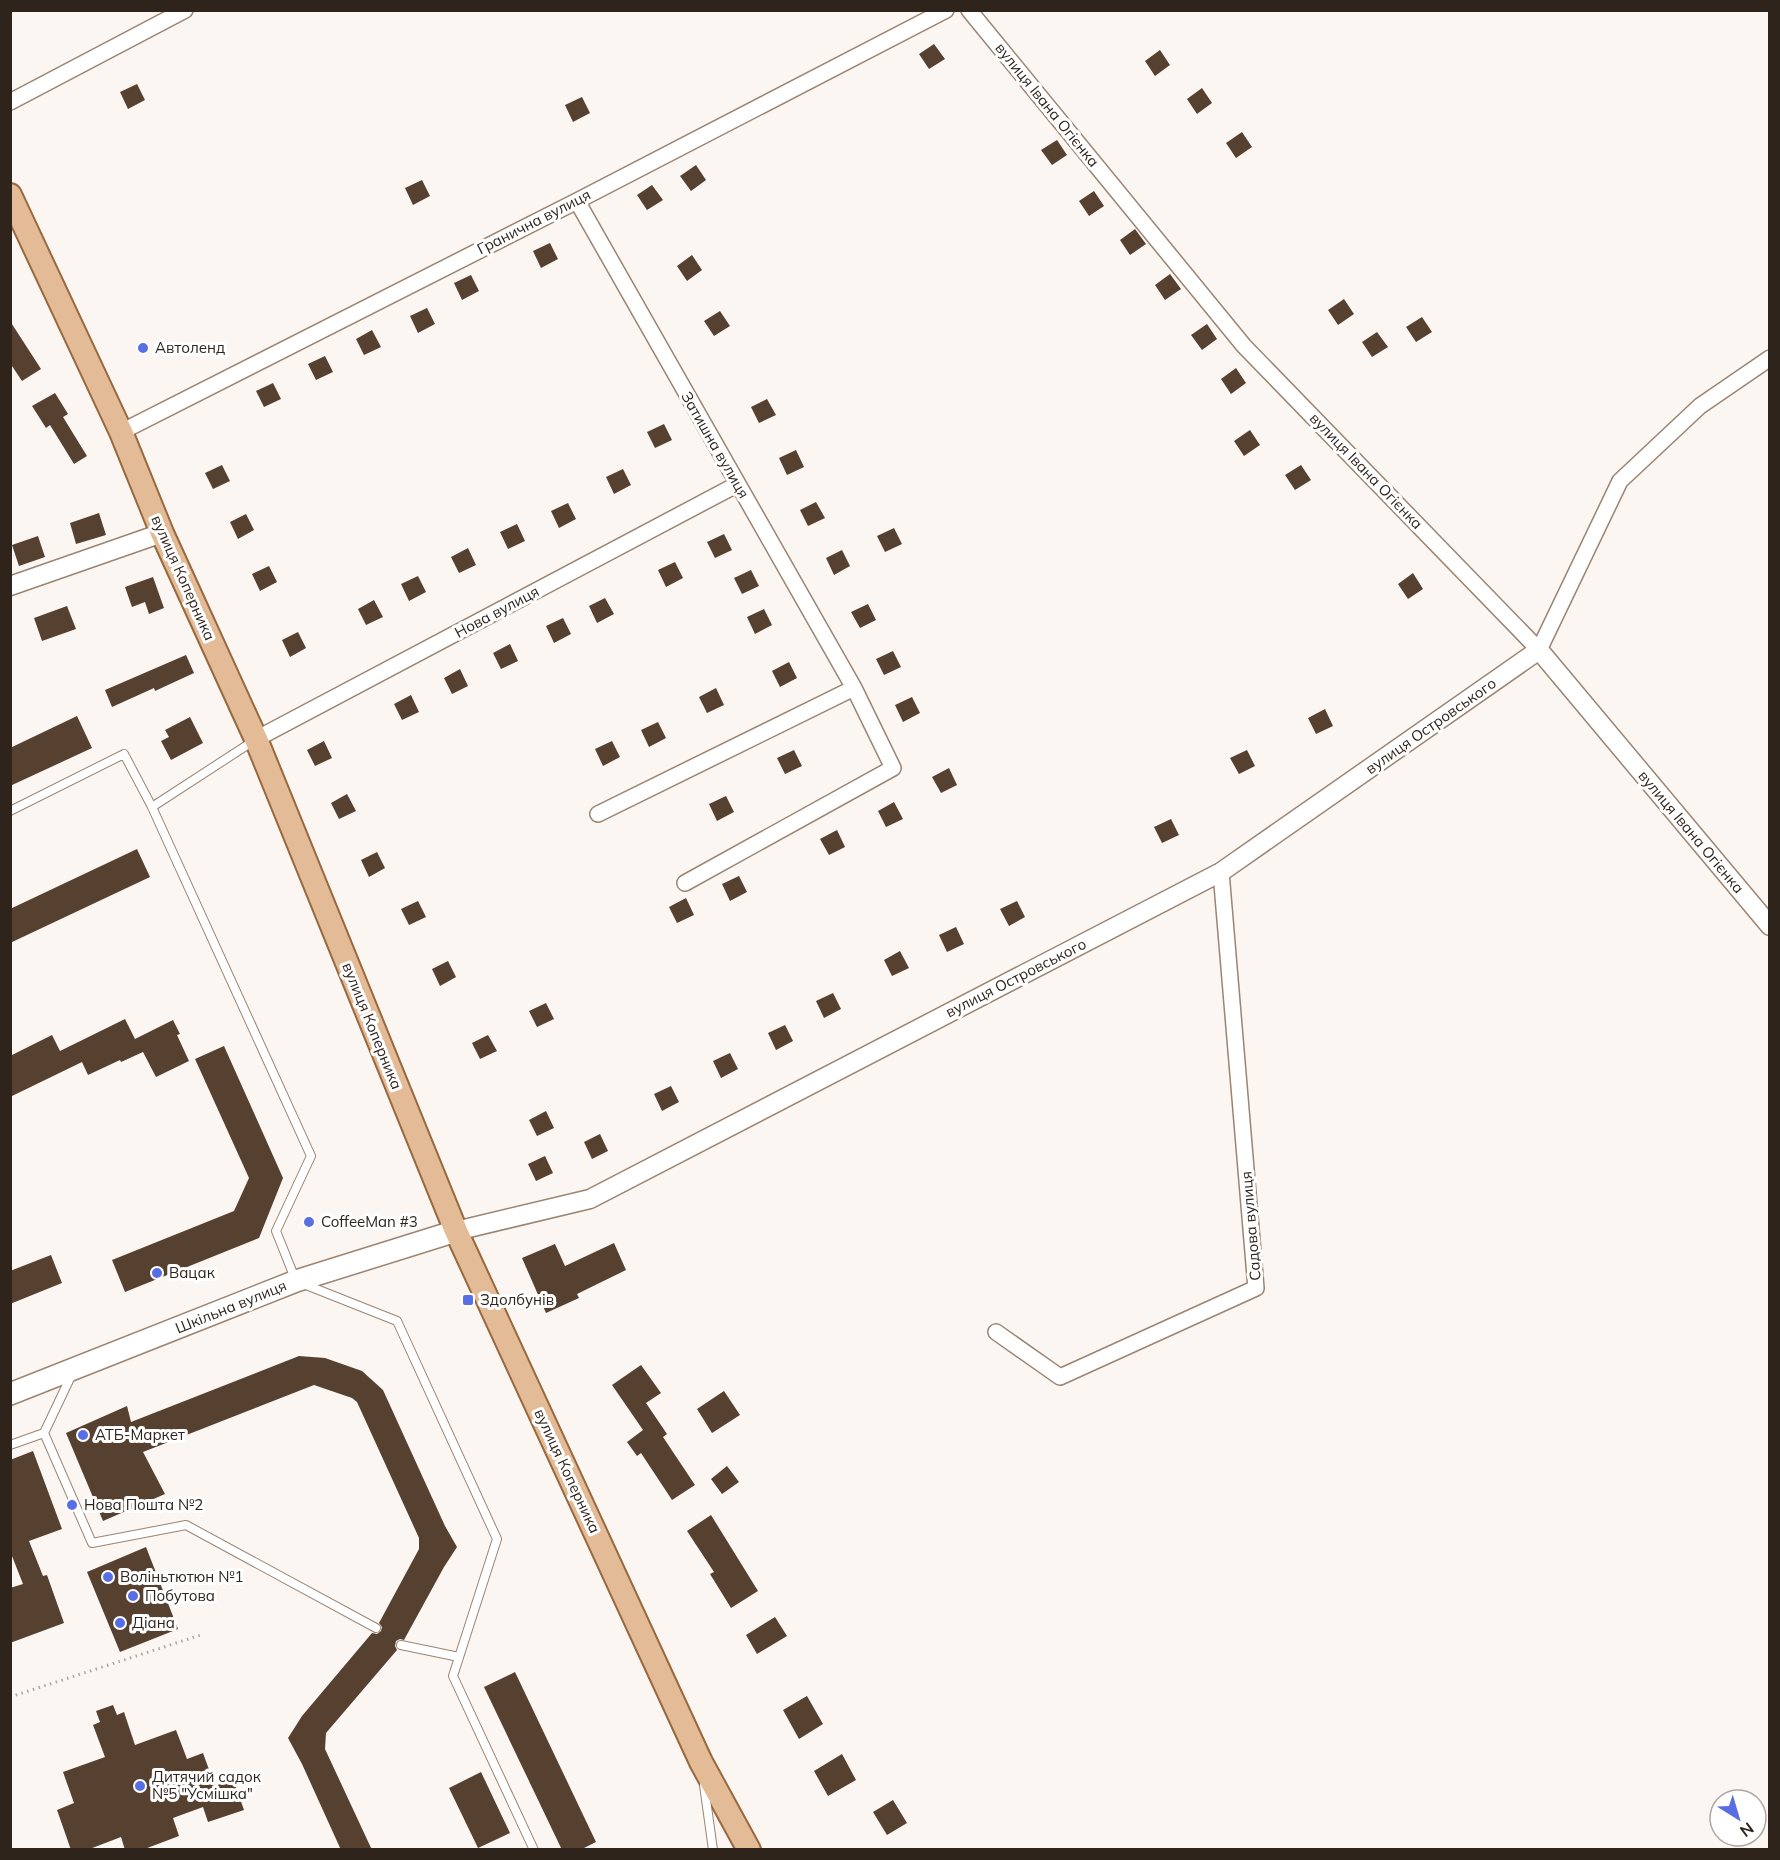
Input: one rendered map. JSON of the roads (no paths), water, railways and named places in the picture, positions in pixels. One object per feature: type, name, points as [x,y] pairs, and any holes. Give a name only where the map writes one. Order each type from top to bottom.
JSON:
[{"type":"main road","name":"вулиця Коперника","points":[[10,195],[122,432],[162,533],[256,739],[456,1231],[701,1762],[749,1850]]},
{"type":"main road","name":"Шкільна вулиця","points":[[10,1394],[296,1281],[456,1231]]},
{"type":"street","points":[[10,102],[185,10]]},
{"type":"street","name":"Гранична вулиця","points":[[122,432],[946,10]]},
{"type":"street","name":"вулиця Івана Огієнка","points":[[969,10],[1244,346],[1539,650],[1770,926]]},
{"type":"street","name":"Затишна вулиця","points":[[577,201],[855,688],[893,768],[685,883]]},
{"type":"street","points":[[1539,650],[1620,480],[1700,406],[1770,358]]},
{"type":"street","name":"Нова вулиця","points":[[256,739],[738,484]]},
{"type":"street","points":[[10,586],[162,533]]},
{"type":"street","name":"вулиця Островського","points":[[456,1231],[590,1199],[1221,872],[1539,650]]},
{"type":"street","points":[[598,814],[855,688]]},
{"type":"street","name":"Садова вулиця","points":[[996,1332],[1060,1377],[1256,1288],[1221,872]]},
{"type":"lane","points":[[152,807],[256,739]]},
{"type":"lane","points":[[10,811],[124,754],[152,807],[311,1156],[276,1231],[296,1281],[397,1321],[497,1539],[453,1676],[534,1850]]},
{"type":"lane","points":[[10,1445],[44,1433],[74,1369]]},
{"type":"lane","points":[[44,1433],[92,1543],[186,1525],[376,1628]]},
{"type":"lane","points":[[401,1645],[459,1657]]},
{"type":"lane","points":[[701,1762],[713,1850]]},
{"type":"place","name":"Автоленд","points":[[143,348]]},
{"type":"place","name":"CoffeeMan #3","points":[[309,1222]]},
{"type":"place","name":"Вацак","points":[[157,1273]]},
{"type":"place","name":"Здолбунів","points":[[468,1300]]},
{"type":"place","name":"АТБ-Маркет","points":[[83,1435]]},
{"type":"place","name":"Нова Пошта №2","points":[[72,1505]]},
{"type":"place","name":"Воліньтютюн №1","points":[[108,1577]]},
{"type":"place","name":"Побутова","points":[[133,1596]]},
{"type":"place","name":"Дiана","points":[[120,1623]]},
{"type":"place","name":"Дитячий садок №5 \"Усмішка\"","points":[[140,1786]]}]
